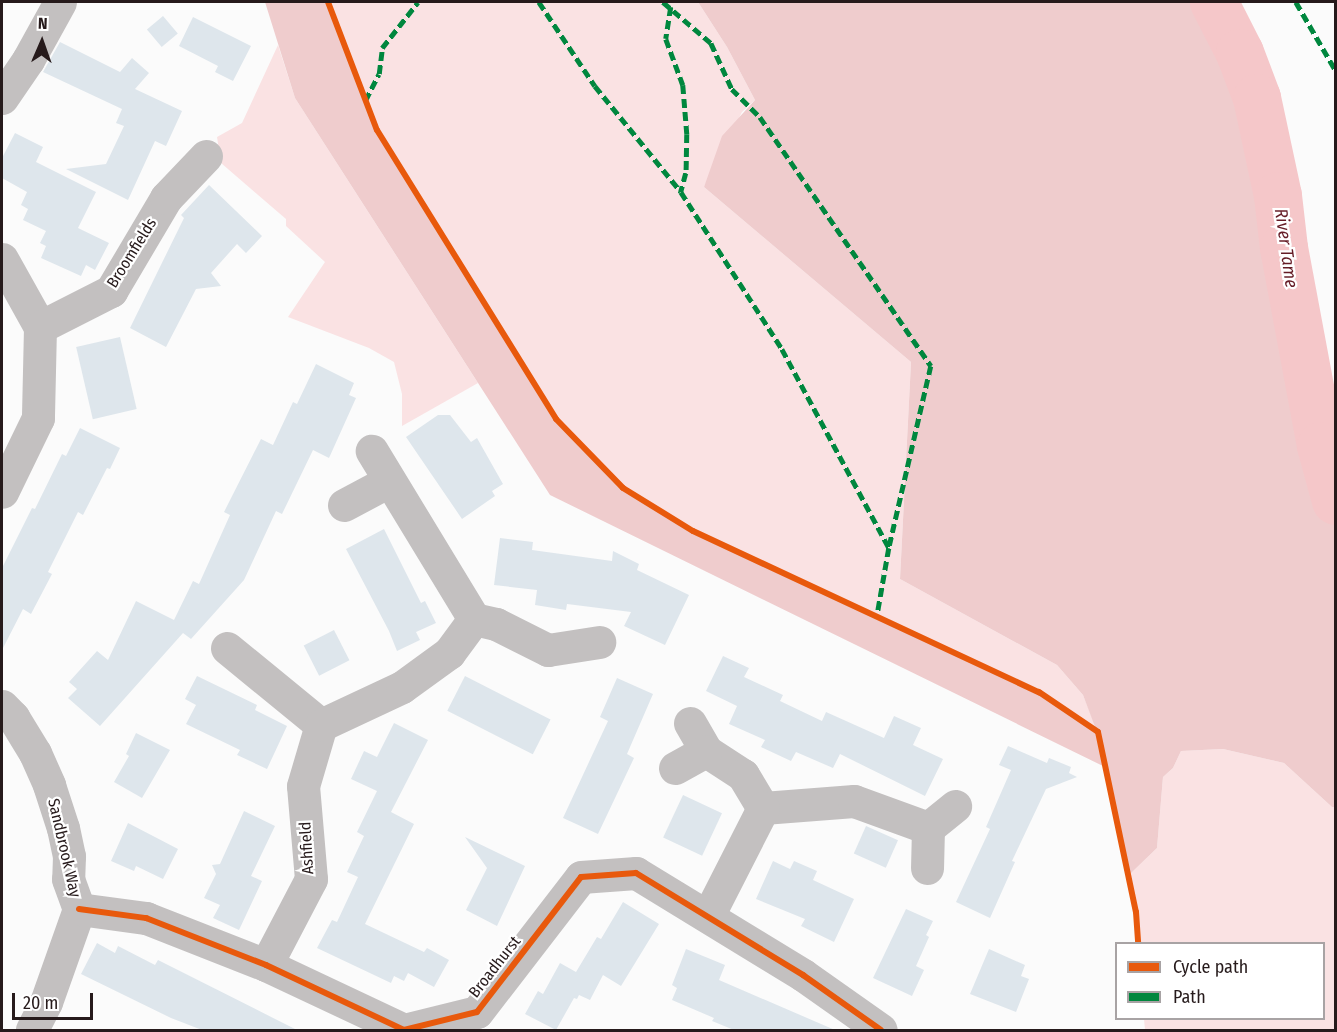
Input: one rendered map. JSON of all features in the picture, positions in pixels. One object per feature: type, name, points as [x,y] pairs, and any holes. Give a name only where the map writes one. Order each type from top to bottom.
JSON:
[{"type":"street","points":[[2,98],[28,60],[60,2]]},
{"type":"street","name":"Broomfields","points":[[40,327],[111,291],[166,198],[206,156]]},
{"type":"street","points":[[2,260],[40,327],[38,418],[2,492]]},
{"type":"street","points":[[372,451],[388,481],[474,619],[496,624],[545,664],[599,642]]},
{"type":"street","points":[[344,505],[388,481]]},
{"type":"street","points":[[227,648],[321,725],[402,687],[448,652],[474,619]]},
{"type":"street","name":"Sandbrook Way","points":[[2,706],[13,717],[35,753],[49,785],[63,828],[69,856],[68,879],[79,909],[46,1002],[32,1030]]},
{"type":"street","points":[[690,723],[706,751],[743,775],[763,808]]},
{"type":"street","name":"Ashfield","points":[[266,965],[311,879],[303,786],[321,725]]},
{"type":"street","points":[[675,768],[706,751]]},
{"type":"street","points":[[763,808],[854,801],[928,828]]},
{"type":"street","points":[[927,868],[928,828],[955,806]]},
{"type":"street","points":[[708,916],[763,808]]},
{"type":"street","name":"Broadhurst","points":[[79,909],[146,918],[266,965],[404,1030],[485,1021],[581,877],[636,873],[803,975],[881,1030]]},
{"type":"shaded area","points":[[265,2],[329,2],[377,130],[559,422],[623,488],[693,531],[1039,692],[1097,732],[1083,695],[1057,665],[900,579],[911,362],[704,187],[722,136],[755,100],[727,47],[698,2],[1214,2],[1240,53],[1257,98],[1278,196],[1284,248],[1321,446],[1335,501],[1335,807],[1332,807],[1284,763],[1223,749],[1181,751],[1173,768],[1163,777],[1157,848],[1129,875],[1105,767],[550,495],[295,98]]},
{"type":"shaded area","points":[[329,2],[698,2],[727,47],[755,100],[742,112],[704,187],[911,362],[900,579],[1057,665],[1083,695],[1098,732],[1039,692],[693,531],[623,488],[559,422],[377,130]]},
{"type":"shaded area","points":[[278,45],[295,98],[478,383],[402,426],[402,394],[394,362],[369,348],[288,317],[325,262],[286,226],[286,219],[221,163],[217,137],[242,123]]},
{"type":"shaded area","points":[[1223,749],[1284,763],[1332,807],[1335,807],[1335,1030],[1145,1030],[1144,1020],[1325,1020],[1325,942],[1138,942],[1136,912],[1129,875],[1157,848],[1163,777],[1173,768],[1181,751]]},
{"type":"building","points":[[163,16],[178,34],[162,47],[147,29]]},
{"type":"building","points":[[193,17],[251,46],[233,81],[215,72],[218,66],[179,46]]},
{"type":"building","points":[[60,42],[120,72],[132,58],[149,73],[135,89],[182,111],[166,146],[155,141],[128,200],[66,169],[106,164],[124,126],[116,123],[122,109],[43,72]]},
{"type":"building","points":[[15,133],[43,147],[36,162],[96,192],[78,228],[109,243],[95,270],[86,265],[81,276],[41,258],[46,246],[40,243],[46,231],[23,220],[28,209],[21,205],[27,192],[2,178],[2,158]]},
{"type":"building","points":[[209,185],[262,236],[246,253],[237,244],[211,273],[221,286],[196,289],[166,347],[130,328],[184,218],[181,215]]},
{"type":"building","points":[[120,337],[137,409],[93,419],[76,347]]},
{"type":"building","points":[[316,364],[354,383],[349,395],[356,398],[329,458],[313,450],[282,514],[276,511],[244,580],[191,639],[183,633],[100,726],[68,698],[77,689],[69,682],[97,651],[108,660],[136,601],[174,620],[193,581],[199,584],[230,515],[224,512],[261,439],[273,445],[293,402],[297,404]]},
{"type":"building","points":[[438,415],[450,415],[471,442],[477,438],[503,484],[492,491],[495,496],[462,519],[406,437]]},
{"type":"building","points":[[80,428],[120,448],[83,515],[78,512],[48,572],[52,574],[31,614],[23,609],[2,650],[2,568],[62,454],[66,456]]},
{"type":"building","points":[[384,529],[421,603],[425,601],[436,623],[416,632],[420,640],[397,651],[346,549]]},
{"type":"building","points":[[500,538],[533,542],[532,550],[612,561],[613,551],[639,564],[637,570],[689,595],[665,645],[624,626],[631,612],[567,604],[566,610],[535,605],[537,590],[494,585]]},
{"type":"building","points":[[334,630],[349,660],[319,676],[304,645]]},
{"type":"building","points":[[723,656],[749,668],[744,677],[783,695],[780,701],[822,721],[826,712],[884,738],[894,716],[921,728],[913,745],[943,759],[925,796],[840,754],[833,768],[796,752],[791,761],[761,747],[765,740],[729,724],[737,706],[706,691]]},
{"type":"building","points":[[197,676],[257,705],[255,710],[287,726],[267,769],[237,755],[240,750],[186,724],[196,705],[185,699]]},
{"type":"building","points":[[465,676],[551,720],[533,754],[447,711]]},
{"type":"building","points":[[617,678],[653,694],[627,754],[634,758],[598,834],[563,818],[608,721],[600,717]]},
{"type":"building","points":[[394,723],[428,740],[391,812],[414,824],[365,924],[424,952],[427,948],[449,960],[434,987],[408,973],[404,981],[394,976],[391,983],[317,948],[332,920],[337,922],[358,877],[347,872],[364,836],[357,832],[377,791],[351,779],[364,751],[377,757]]},
{"type":"building","points":[[136,733],[170,750],[142,798],[114,782],[129,756],[126,754]]},
{"type":"building","points":[[1008,746],[1047,763],[1049,758],[1071,767],[1069,773],[1077,777],[1046,789],[1012,861],[1015,862],[990,918],[956,902],[990,829],[986,827],[1011,770],[999,765]]},
{"type":"building","points":[[683,795],[722,813],[702,856],[663,838]]},
{"type":"building","points":[[244,811],[275,826],[251,876],[262,881],[239,930],[213,918],[220,905],[204,898],[216,874],[212,865],[220,864]]},
{"type":"building","points":[[128,823],[178,849],[163,879],[136,866],[134,871],[111,861]]},
{"type":"building","points":[[866,826],[898,840],[886,868],[854,853]]},
{"type":"building","points":[[465,837],[525,866],[497,926],[466,910],[487,868]]},
{"type":"building","points":[[773,861],[790,869],[794,861],[817,871],[813,880],[854,899],[834,942],[801,926],[805,919],[756,899]]},
{"type":"building","points":[[623,902],[659,924],[621,986],[603,975],[590,1000],[579,995],[577,999],[574,998],[556,1030],[525,1014],[538,991],[543,994],[560,963],[576,972],[597,937],[601,939]]},
{"type":"building","points":[[906,909],[933,921],[926,935],[929,937],[916,966],[924,970],[912,996],[873,978]]},
{"type":"building","points":[[97,943],[115,953],[118,946],[155,965],[158,960],[297,1030],[202,1030],[171,1018],[81,974]]},
{"type":"building","points":[[686,949],[725,965],[719,980],[835,1030],[734,1030],[712,1021],[714,1018],[672,1000],[677,988],[672,985]]},
{"type":"building","points":[[989,949],[1025,965],[1021,976],[1029,979],[1016,1012],[970,994]]},
{"type":"waterway","name":"River Tame","points":[[1214,2],[1240,53],[1257,98],[1278,196],[1284,248],[1321,446],[1336,501]]},
{"type":"marked path","points":[[365,101],[379,74],[382,48],[418,2]]},
{"type":"marked path","points":[[539,2],[595,86],[681,192],[782,349],[889,548],[877,617]]},
{"type":"marked path","points":[[663,2],[711,43],[732,89],[760,117],[931,366],[889,548]]},
{"type":"marked path","points":[[1296,2],[1336,71]]},
{"type":"marked path","points":[[671,7],[666,39],[683,85],[687,134],[686,173],[681,192]]},
{"type":"cycle path","points":[[328,2],[377,130],[556,419],[623,488],[693,531],[1039,692],[1098,732],[1136,912],[1138,942]]},
{"type":"cycle path","points":[[79,909],[146,918],[266,965],[404,1030],[477,1012],[581,877],[636,873],[803,975],[881,1030]]}]
